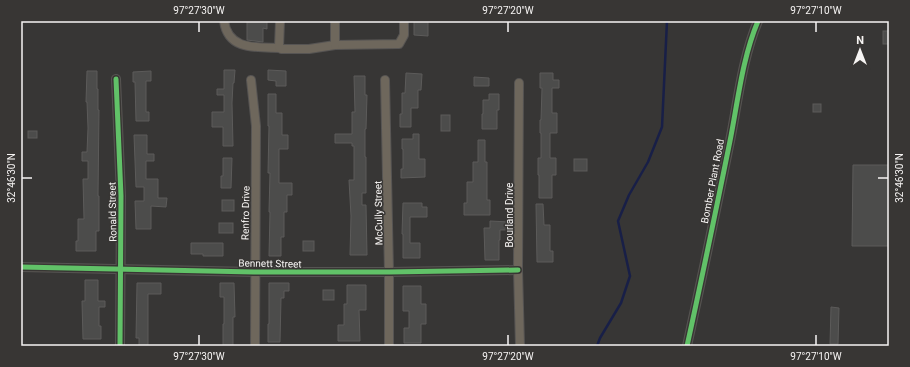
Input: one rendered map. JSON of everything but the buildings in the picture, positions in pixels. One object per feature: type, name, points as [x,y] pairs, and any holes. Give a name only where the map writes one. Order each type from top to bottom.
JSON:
[{"type":"street","points":[[224,21],[227,32],[232,39],[240,44],[249,47],[281,49],[309,49],[335,45],[399,44],[404,35],[404,21]]},
{"type":"street","points":[[280,21],[280,48]]},
{"type":"street","points":[[335,21],[335,45]]},
{"type":"street","name":"Bomber Plant Road","points":[[687,346],[718,199],[743,68],[758,21]]},
{"type":"street","name":"Ronald Street","points":[[116,78],[121,196],[120,346]]},
{"type":"street","name":"Renfro Drive","points":[[251,80],[256,126],[254,346]]},
{"type":"street","name":"McCully Street","points":[[385,80],[389,346]]},
{"type":"street","name":"Bourland Drive","points":[[520,83],[518,270],[520,346]]},
{"type":"street","name":"Bennett Street","points":[[21,268],[254,272],[518,270]]},
{"type":"waterway","points":[[597,346],[600,338],[621,303],[630,276],[618,221],[629,195],[648,162],[662,127],[667,21]]},
{"type":"cycle path","points":[[687,346],[725,167],[744,65],[758,21]]},
{"type":"cycle path","points":[[116,79],[121,196],[120,346]]},
{"type":"cycle path","points":[[21,267],[254,272],[518,270]]}]
